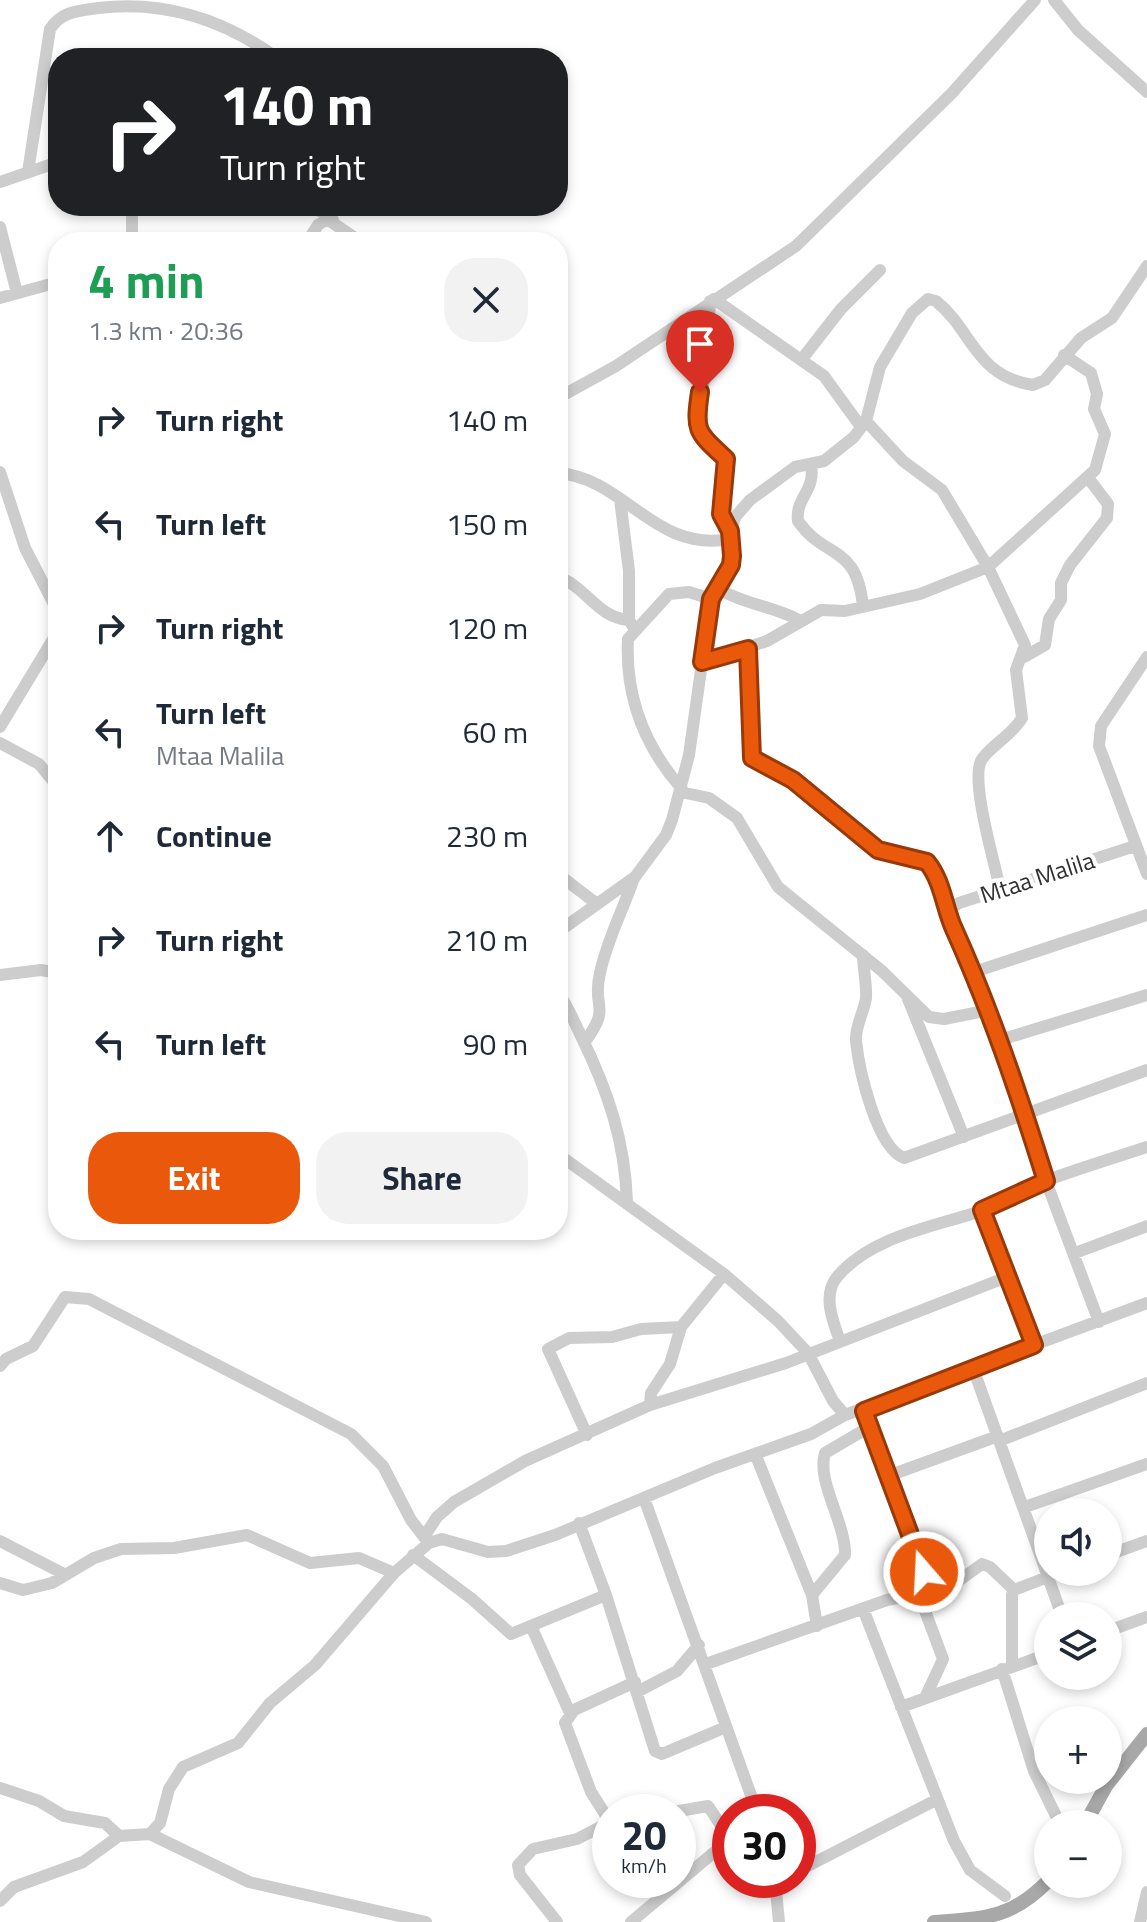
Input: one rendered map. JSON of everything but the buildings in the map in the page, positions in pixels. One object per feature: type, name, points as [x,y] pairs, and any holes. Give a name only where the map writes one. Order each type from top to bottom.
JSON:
[{"type":"main road","points":[[1093,1810],[1106,1786],[1147,1734]]},
{"type":"main road","points":[[934,1922],[996,1920],[1021,1906],[1034,1894]]},
{"type":"street","points":[[568,393],[592,381],[796,246],[952,93],[1035,0]]},
{"type":"street","points":[[1054,0],[1078,30],[1147,92]]},
{"type":"street","points":[[28,172],[50,29],[63,15],[120,6],[178,9],[250,39],[263,48]]},
{"type":"street","points":[[0,182],[48,165]]},
{"type":"street","points":[[327,216],[348,232]]},
{"type":"street","points":[[314,232],[322,220],[333,220]]},
{"type":"street","points":[[0,227],[17,293]]},
{"type":"street","points":[[568,474],[603,485],[639,515],[677,534],[703,542],[730,535],[750,500],[795,467],[835,456],[863,424],[880,367],[912,313],[928,299],[941,305],[971,348],[1007,379],[1033,385],[1040,383],[1081,338],[1112,318],[1147,266]]},
{"type":"street","points":[[802,359],[841,309],[880,270]]},
{"type":"street","points":[[0,298],[48,285]]},
{"type":"street","points":[[712,300],[802,359],[837,390],[863,424],[903,461],[942,490],[988,567],[1025,645],[1024,657],[1016,670],[1022,718],[977,769],[981,808],[1000,889]]},
{"type":"street","points":[[584,1043],[599,1022],[602,1011],[597,994],[600,973],[635,877],[666,835],[682,790],[714,593],[731,565],[730,535],[721,514],[726,459],[698,433],[695,422],[706,372],[712,300]]},
{"type":"street","points":[[702,662],[748,649],[821,610],[863,607],[920,594],[988,567],[1089,479],[1098,463],[1105,427],[1094,409],[1097,394],[1091,373],[1064,355]]},
{"type":"street","points":[[811,464],[814,479],[797,512],[798,521],[817,539],[847,558],[861,588],[863,607]]},
{"type":"street","points":[[0,472],[25,548],[48,593]]},
{"type":"street","points":[[1024,657],[1045,645],[1066,574],[1107,518],[1108,504],[1089,479]]},
{"type":"street","points":[[620,499],[630,580],[632,625],[628,639],[631,687],[648,743],[682,790],[709,798],[737,818],[778,887],[863,955],[934,1019],[990,1010]]},
{"type":"street","points":[[568,581],[606,615],[632,625]]},
{"type":"street","points":[[632,625],[669,594],[689,592],[714,593],[783,612],[799,620]]},
{"type":"street","points":[[0,727],[48,648]]},
{"type":"street","points":[[748,649],[752,758],[793,780],[878,850],[927,862],[950,909]]},
{"type":"street","points":[[1147,657],[1105,719],[1099,746],[1147,874]]},
{"type":"street","points":[[0,743],[39,764],[48,775]]},
{"type":"street","name":"Mtaa Malila","points":[[1099,1322],[1046,1181],[990,1010],[952,925],[950,909],[1000,889],[1139,847]]},
{"type":"street","points":[[568,925],[635,877]]},
{"type":"street","points":[[568,882],[597,904]]},
{"type":"street","points":[[974,972],[1147,915]]},
{"type":"street","points":[[863,955],[866,998],[857,1025],[856,1042],[872,1110],[883,1136],[896,1155],[904,1158],[1147,1070]]},
{"type":"street","points":[[0,975],[48,971]]},
{"type":"street","points":[[1000,1040],[1147,995]]},
{"type":"street","points":[[908,997],[964,1137]]},
{"type":"street","points":[[568,1012],[602,1078],[618,1126],[626,1165],[627,1202]]},
{"type":"street","points":[[840,1341],[829,1302],[837,1276],[893,1240],[982,1210],[1046,1181],[1147,1147]]},
{"type":"street","points":[[568,1161],[724,1274],[778,1321],[808,1353],[833,1401],[845,1415]]},
{"type":"street","points":[[982,1210],[1034,1345]]},
{"type":"street","points":[[1075,1253],[1147,1226]]},
{"type":"street","points":[[650,1405],[651,1393],[670,1364],[681,1327],[724,1274]]},
{"type":"street","points":[[150,1834],[160,1823],[169,1789],[183,1767],[238,1743],[252,1730],[270,1703],[315,1665],[413,1555],[426,1540],[437,1517],[454,1502],[525,1461],[650,1405],[808,1353],[1007,1277]]},
{"type":"street","points":[[0,1366],[6,1359],[33,1346],[65,1297],[89,1299],[351,1434],[383,1466],[426,1540]]},
{"type":"street","points":[[426,1540],[442,1539],[488,1552],[506,1551],[715,1468],[811,1434],[845,1415],[864,1411],[1147,1303]]},
{"type":"street","points":[[587,1435],[548,1349],[569,1338],[612,1337],[641,1329],[681,1327]]},
{"type":"street","points":[[973,1368],[1034,1534]]},
{"type":"street","points":[[888,1476],[1147,1383]]},
{"type":"street","points":[[864,1411],[888,1476],[943,1659],[925,1698]]},
{"type":"street","points":[[812,1595],[845,1555],[843,1530],[823,1469],[825,1453],[871,1426]]},
{"type":"street","points":[[756,1456],[812,1595],[817,1626]]},
{"type":"street","points":[[1025,1507],[1147,1464]]},
{"type":"street","points":[[644,1498],[750,1794]]},
{"type":"street","points":[[579,1523],[658,1754],[726,1727]]},
{"type":"street","points":[[0,1583],[23,1590],[52,1583],[94,1558],[133,1546],[174,1548],[247,1535],[310,1563],[359,1558],[394,1573]]},
{"type":"street","points":[[0,1541],[66,1575]]},
{"type":"street","points":[[1122,1550],[1147,1541]]},
{"type":"street","points":[[413,1555],[472,1599],[511,1634],[606,1595]]},
{"type":"street","points":[[706,1664],[863,1609],[964,1581],[982,1564],[990,1567],[1014,1590]]},
{"type":"street","points":[[1014,1590],[1034,1582]]},
{"type":"street","points":[[1014,1590],[1007,1667],[1034,1771],[1053,1810]]},
{"type":"street","points":[[863,1609],[936,1800],[970,1870],[1005,1896]]},
{"type":"street","points":[[1122,1626],[1147,1617]]},
{"type":"street","points":[[531,1626],[570,1713]]},
{"type":"street","points":[[592,1794],[565,1723],[570,1713],[677,1671],[699,1645]]},
{"type":"street","points":[[901,1707],[1034,1658]]},
{"type":"street","points":[[0,1788],[39,1801],[64,1816],[105,1823],[119,1836]]},
{"type":"street","points":[[816,1862],[936,1800]]},
{"type":"street","points":[[557,1922],[520,1875],[518,1865],[533,1849],[577,1839],[592,1831]]},
{"type":"street","points":[[0,1901],[14,1887],[83,1862],[119,1836],[150,1834],[249,1882],[426,1922]]},
{"type":"street","points":[[631,1922],[712,1854]]},
{"type":"street","points":[[1140,1922],[1147,1892]]},
{"type":"street","points":[[778,1898],[779,1922]]},
{"type":"route","points":[[700,392],[695,422],[698,433],[726,459],[721,514],[730,531],[732,556],[731,565],[711,599],[702,662],[748,649],[748,717],[752,758],[765,768],[793,780],[878,850],[927,862],[932,868],[950,909],[952,925],[990,1010],[1046,1181],[982,1210],[1034,1345],[864,1411],[924,1572]]}]
